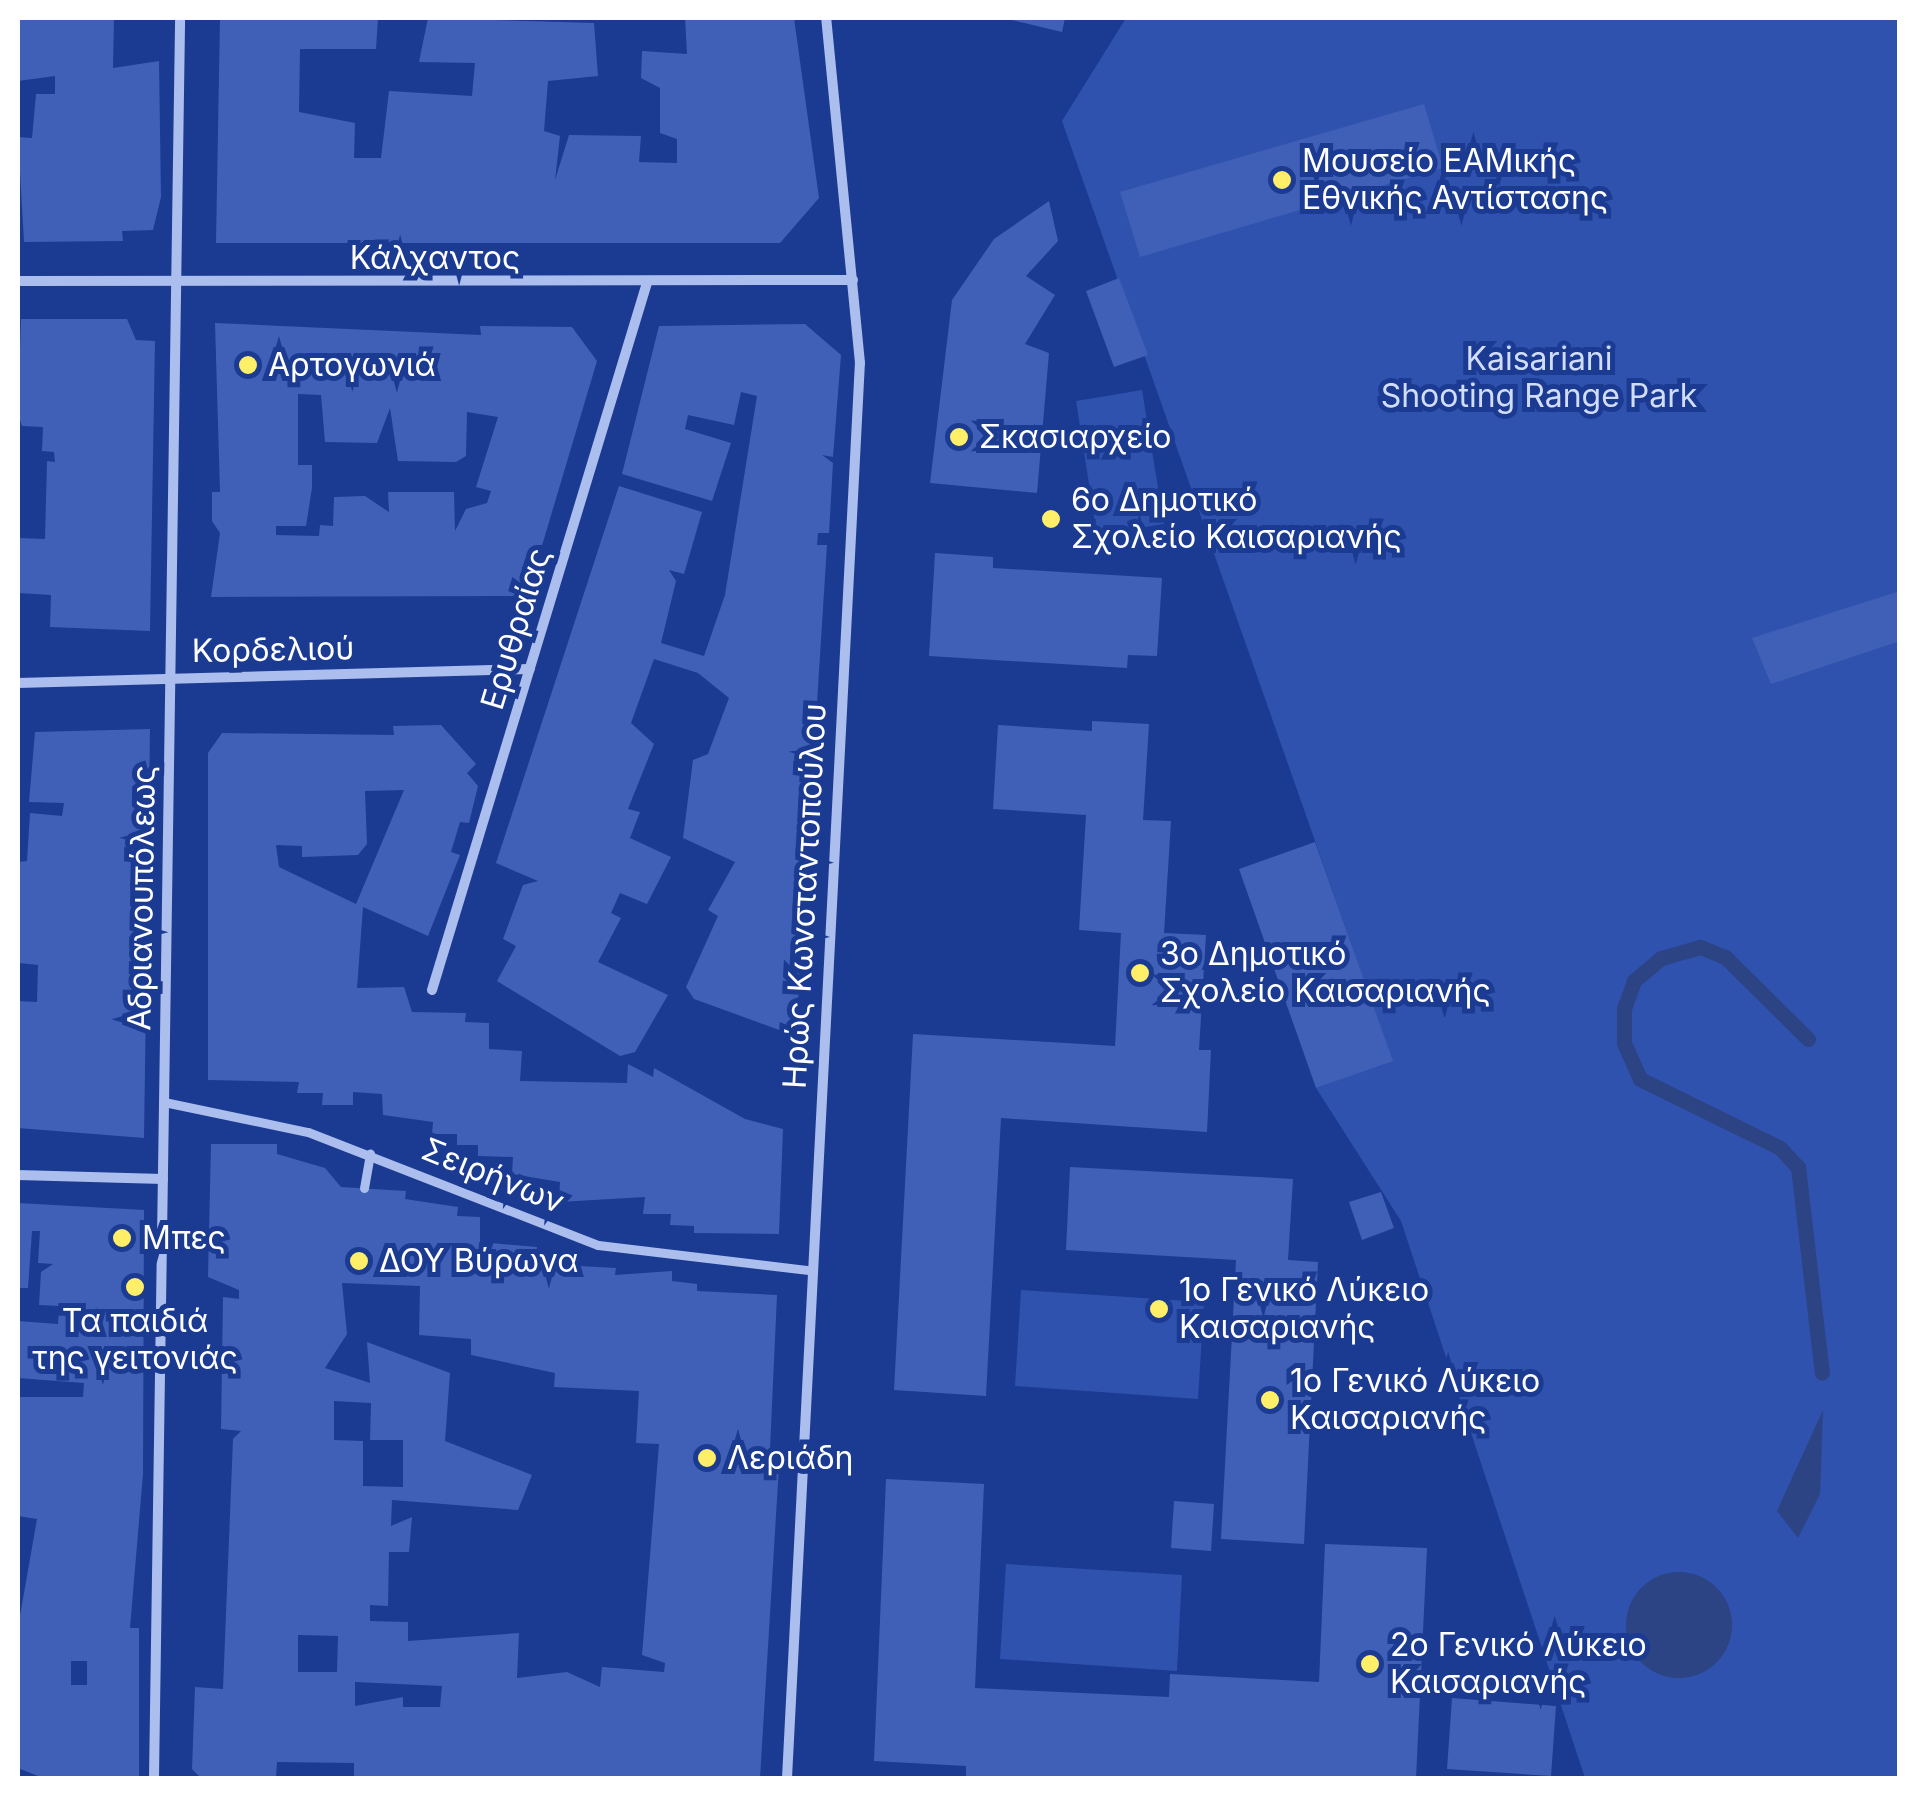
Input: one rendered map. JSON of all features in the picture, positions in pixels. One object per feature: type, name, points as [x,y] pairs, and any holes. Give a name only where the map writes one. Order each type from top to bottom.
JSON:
[{"type":"street","name":"Αδριανουπόλεως","points":[[154,1778],[180,18]]},
{"type":"street","name":"Ηρώς Κωνσταντοπούλου","points":[[787,1778],[808,1270],[860,363],[826,18]]},
{"type":"street","name":"Κάλχαντος","points":[[18,281],[853,280]]},
{"type":"street","name":"Ερυθραίας","points":[[432,990],[647,283]]},
{"type":"street","name":"Κορδελιού","points":[[18,684],[530,670]]},
{"type":"street","name":"Σειρήνων","points":[[164,1102],[370,1154],[598,1245],[808,1270]]},
{"type":"street","points":[[364,1188],[370,1154]]},
{"type":"street","points":[[18,1175],[163,1179]]},
{"type":"green space","name":"Kaisariani Shooting Range Park","points":[[1126,18],[1899,18],[1899,1778],[1585,1778],[1401,1221],[1316,1088],[1392,1060],[1062,121]]},
{"type":"green space","points":[[1142,390],[1164,524],[1097,535],[1076,401]]},
{"type":"green space","points":[[1021,1290],[1204,1302],[1198,1399],[1015,1386]]},
{"type":"green space","points":[[1006,1564],[1182,1575],[1177,1671],[1000,1659]]},
{"type":"shaded area","points":[[1823,1410],[1820,1494],[1798,1538],[1777,1511]]},
{"type":"shaded area","points":[[1679,1572],[1699,1576],[1717,1587],[1728,1605],[1732,1625],[1728,1645],[1717,1663],[1699,1674],[1679,1678],[1659,1674],[1641,1663],[1630,1645],[1626,1625],[1630,1605],[1641,1587],[1659,1576]]},
{"type":"building","points":[[18,18],[114,18],[113,68],[159,61],[161,197],[153,230],[122,231],[123,241],[24,242],[18,137],[32,138],[36,94],[55,94],[55,76],[18,81]]},
{"type":"building","points":[[220,18],[378,18],[376,49],[300,49],[299,112],[355,123],[354,158],[381,158],[389,91],[472,96],[475,63],[419,62],[428,18],[594,23],[598,76],[548,81],[544,131],[560,136],[555,180],[569,135],[641,136],[639,162],[677,163],[677,139],[660,133],[660,88],[641,78],[642,51],[687,54],[685,18],[794,18],[819,198],[780,243],[216,243]]},
{"type":"building","points":[[1004,18],[1065,18],[1062,32]]},
{"type":"building","name":"Μουσείο ΕΑΜικής Εθνικής Αντίστασης","points":[[1424,104],[1443,168],[1140,257],[1120,192]]},
{"type":"building","points":[[1049,201],[1058,241],[1026,276],[1055,295],[1025,344],[1049,353],[1037,493],[930,483],[952,300],[994,239]]},
{"type":"building","points":[[1119,278],[1148,355],[1114,367],[1086,291]]},
{"type":"building","points":[[21,319],[127,319],[136,340],[155,341],[150,631],[50,627],[51,595],[18,593],[18,538],[45,539],[47,461],[55,462],[54,452],[42,451],[43,427],[22,426],[18,415]]},
{"type":"building","points":[[215,323],[481,335],[480,326],[572,327],[597,361],[527,596],[211,597],[220,533],[212,521],[212,492],[220,492]],"holes":[[[298,394],[321,395],[325,442],[377,443],[390,408],[398,461],[456,462],[466,456],[467,412],[498,417],[476,487],[491,491],[487,503],[466,509],[455,531],[454,492],[388,492],[389,512],[365,496],[334,497],[333,526],[320,525],[319,536],[276,535],[276,526],[306,526],[312,465],[298,465]]]},
{"type":"building","points":[[805,324],[841,355],[833,457],[822,455],[833,463],[829,533],[818,533],[817,545],[827,545],[796,1036],[694,999],[686,987],[718,916],[708,910],[735,862],[683,838],[693,760],[708,754],[729,698],[698,673],[654,659],[631,723],[654,744],[628,809],[640,812],[630,838],[671,857],[647,904],[620,893],[611,913],[621,918],[598,962],[668,995],[635,1052],[620,1056],[497,981],[516,946],[503,939],[523,885],[538,881],[496,863],[619,486],[702,512],[684,574],[669,570],[676,581],[661,643],[704,656],[725,595],[757,396],[741,392],[734,425],[688,415],[685,429],[731,443],[712,501],[622,474],[659,326]]},
{"type":"building","points":[[935,553],[993,557],[993,568],[1162,578],[1157,656],[1128,655],[1127,668],[929,656]]},
{"type":"building","points":[[1900,591],[1900,641],[1771,684],[1752,638]]},
{"type":"building","points":[[1092,721],[1149,724],[1143,820],[1171,821],[1164,933],[1206,935],[1199,1050],[1211,1050],[1207,1132],[1001,1118],[986,1396],[894,1390],[913,1034],[1115,1046],[1121,933],[1079,930],[1086,815],[993,809],[998,725],[1092,731]]},
{"type":"building","points":[[441,725],[476,764],[467,773],[478,786],[469,823],[460,822],[451,852],[460,855],[428,936],[363,907],[357,988],[404,987],[412,1012],[466,1013],[465,1022],[489,1023],[489,1049],[522,1051],[520,1081],[627,1083],[628,1064],[653,1077],[654,1068],[745,1119],[783,1129],[779,1234],[694,1233],[694,1226],[670,1225],[671,1214],[643,1214],[645,1197],[559,1202],[560,1182],[512,1174],[513,1157],[478,1156],[478,1145],[457,1145],[457,1134],[432,1134],[433,1122],[383,1115],[382,1094],[353,1092],[353,1105],[322,1105],[323,1093],[297,1093],[299,1082],[208,1080],[208,753],[222,733],[394,735],[393,726]],"holes":[[[404,790],[356,904],[279,867],[276,845],[302,846],[302,857],[358,855],[367,844],[365,791]]]},
{"type":"building","points":[[150,729],[144,1138],[18,1128],[18,1001],[37,1002],[38,965],[19,963],[18,862],[27,861],[30,813],[62,816],[64,803],[29,802],[35,732]]},
{"type":"building","points":[[1315,842],[1393,1061],[1316,1088],[1239,869]]},
{"type":"building","points":[[211,1144],[277,1144],[277,1154],[325,1168],[341,1187],[406,1191],[405,1199],[458,1207],[457,1216],[480,1217],[480,1242],[537,1247],[536,1255],[562,1256],[561,1265],[616,1268],[615,1275],[672,1271],[672,1281],[697,1284],[697,1291],[777,1295],[770,1449],[780,1450],[760,1778],[354,1778],[354,1763],[277,1762],[276,1778],[201,1778],[192,1769],[195,1687],[223,1689],[233,1439],[241,1431],[221,1429],[223,1297],[239,1299],[239,1290],[208,1277]],"holes":[[[342,1283],[420,1286],[419,1335],[471,1339],[471,1355],[555,1373],[554,1387],[639,1391],[636,1443],[659,1444],[642,1655],[665,1663],[664,1672],[602,1667],[600,1687],[567,1672],[517,1678],[519,1633],[408,1641],[408,1622],[370,1621],[370,1605],[388,1606],[389,1552],[409,1552],[412,1517],[391,1526],[392,1500],[518,1510],[532,1475],[445,1441],[450,1373],[367,1342],[370,1383],[325,1368],[347,1334]],[[334,1401],[371,1403],[370,1440],[403,1440],[403,1487],[363,1486],[363,1441],[334,1440]],[[298,1635],[338,1636],[337,1672],[298,1672]],[[355,1682],[442,1686],[440,1707],[403,1707],[403,1697],[355,1706]]]},
{"type":"building","name":"1o Γενικό Λύκειο Καισαριανής","points":[[1070,1167],[1293,1179],[1288,1260],[1318,1262],[1304,1544],[1221,1539],[1236,1260],[1066,1250]]},
{"type":"building","points":[[1381,1192],[1394,1228],[1362,1240],[1349,1202]]},
{"type":"building","points":[[18,1203],[144,1210],[143,1474],[130,1628],[139,1628],[139,1778],[43,1778],[18,1768],[18,1627],[37,1519],[18,1516],[18,1397],[83,1397],[84,1383],[18,1378],[18,1321],[58,1324],[59,1306],[39,1305],[41,1272],[53,1264],[38,1263],[40,1231],[32,1231],[28,1288],[18,1288]],"holes":[[[71,1661],[87,1661],[87,1685],[71,1685]]]},
{"type":"building","name":"2o Γενικό Λύκειο Καισαριανής","points":[[886,1479],[984,1484],[975,1688],[1169,1697],[1170,1674],[1319,1682],[1325,1544],[1427,1548],[1416,1778],[1009,1778],[966,1776],[966,1766],[874,1761]]},
{"type":"building","points":[[1174,1501],[1214,1504],[1211,1551],[1171,1548]]},
{"type":"building","points":[[1452,1698],[1556,1706],[1551,1776],[1447,1769]]},
{"type":"waterway","points":[[1808,1039],[1725,957],[1700,947],[1661,958],[1634,981],[1624,1008],[1624,1043],[1640,1079],[1780,1148],[1798,1167],[1822,1373]]},
{"type":"place","name":"Μουσείο ΕΑΜικής Εθνικής Αντίστασης","points":[[1282,180]]},
{"type":"place","name":"Αρτογωνιά","points":[[248,365]]},
{"type":"place","name":"Σκασιαρχείο","points":[[959,437]]},
{"type":"place","name":"6ο Δημοτικό Σχολείο Καισαριανής","points":[[1051,519]]},
{"type":"place","name":"3ο Δημοτικό Σχολείο Καισαριανής","points":[[1140,973]]},
{"type":"place","name":"Μπες","points":[[122,1238]]},
{"type":"place","name":"ΔΟΥ Βύρωνα","points":[[359,1261]]},
{"type":"place","name":"Τα παιδιά της γειτονιάς","points":[[135,1287]]},
{"type":"place","name":"1ο Γενικό Λύκειο Καισαριανής","points":[[1159,1309]]},
{"type":"place","name":"1o Γενικό Λύκειο Καισαριανής","points":[[1270,1400]]},
{"type":"place","name":"Λεριάδη","points":[[707,1458]]},
{"type":"place","name":"2o Γενικό Λύκειο Καισαριανής","points":[[1370,1664]]}]
